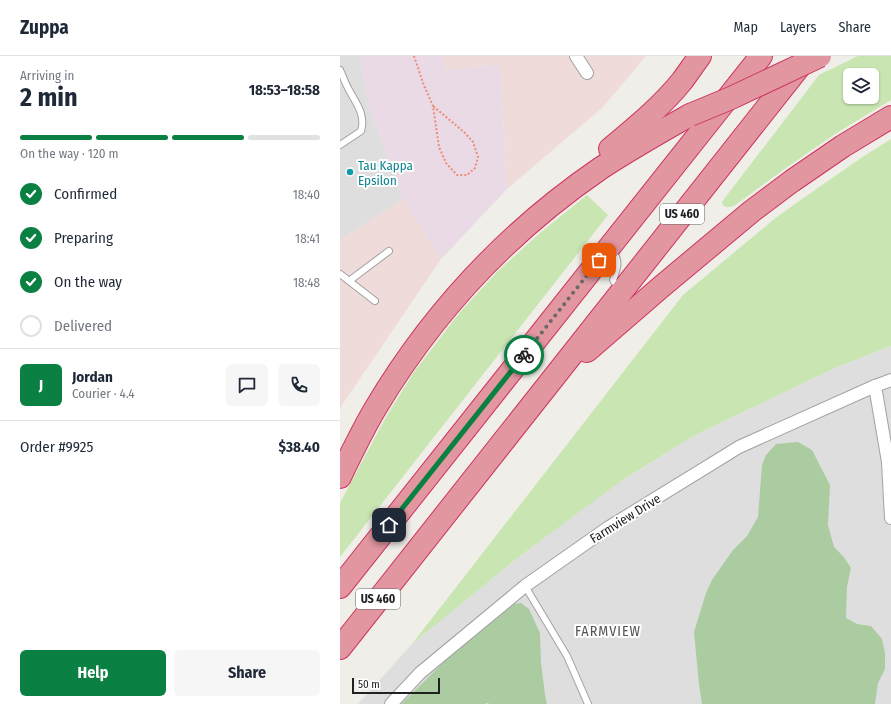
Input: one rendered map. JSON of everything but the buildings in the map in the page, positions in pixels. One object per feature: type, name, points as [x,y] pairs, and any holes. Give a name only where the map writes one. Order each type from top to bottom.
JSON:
[{"type":"highway","points":[[340,477],[374,410],[404,364],[439,317],[472,278],[514,237],[554,203],[610,149],[654,111],[682,81],[700,56]]},
{"type":"highway","name":"US 460","points":[[340,587],[761,56]]},
{"type":"highway","name":"US 460","points":[[340,648],[808,56]]},
{"type":"highway","points":[[554,203],[607,164],[690,115],[731,98],[820,56]]},
{"type":"highway","points":[[557,373],[574,362],[661,287],[767,200],[843,146],[891,117]]},
{"type":"street","points":[[576,56],[587,73]]},
{"type":"street","name":"Farmview Drive","points":[[391,704],[420,673],[525,586],[609,527],[738,447],[891,380]]},
{"type":"street","points":[[875,386],[888,462],[891,518]]},
{"type":"lane","points":[[340,70],[361,113],[363,124],[362,130],[340,145]]},
{"type":"lane","points":[[609,248],[616,256],[617,269],[613,280],[621,292]]},
{"type":"lane","points":[[349,281],[389,251]]},
{"type":"lane","points":[[340,274],[375,301]]},
{"type":"lane","points":[[525,586],[566,656],[588,704]]},
{"type":"path","points":[[414,56],[423,83],[434,106],[441,153],[446,163],[457,175],[467,175],[476,168],[478,157],[473,142],[464,132],[434,106]]},
{"type":"shaded area","points":[[340,56],[360,56],[367,101],[403,199],[340,240]]},
{"type":"shaded area","points":[[360,56],[443,56],[445,71],[500,64],[507,189],[441,259],[403,199],[367,101]]},
{"type":"shaded area","points":[[443,56],[646,56],[603,107],[507,189],[500,64],[445,71]]},
{"type":"shaded area","points":[[403,199],[441,259],[340,408],[340,240]]},
{"type":"shaded area","points":[[891,346],[891,704],[358,704],[412,644],[520,556],[615,485],[695,435],[835,368]]},
{"type":"green space","points":[[858,56],[891,56],[891,100],[835,134],[734,206],[724,206],[722,202],[819,75]]},
{"type":"green space","points":[[891,139],[891,346],[835,368],[695,435],[621,481],[520,556],[412,644],[683,295],[773,220],[861,158]]},
{"type":"green space","points":[[587,195],[608,215],[340,557],[340,503],[386,417],[414,372],[460,312],[499,270],[540,233]]},
{"type":"green space","points":[[798,442],[812,450],[830,485],[828,525],[834,547],[843,556],[851,568],[847,587],[846,618],[857,624],[871,626],[882,639],[885,653],[885,669],[878,683],[875,704],[702,704],[694,632],[706,593],[712,580],[733,550],[747,536],[758,517],[762,465],[766,455],[776,444]]},
{"type":"green space","points":[[521,603],[529,609],[540,633],[541,663],[547,704],[401,704],[446,660],[512,604]]},
{"type":"way so far","points":[[524,355],[599,260]]},
{"type":"place","name":"Tau Kappa Epsilon","points":[[350,172]]},
{"type":"district","name":"FARMVIEW","points":[[608,631]]},
{"type":"route","points":[[389,525],[524,355]]}]
